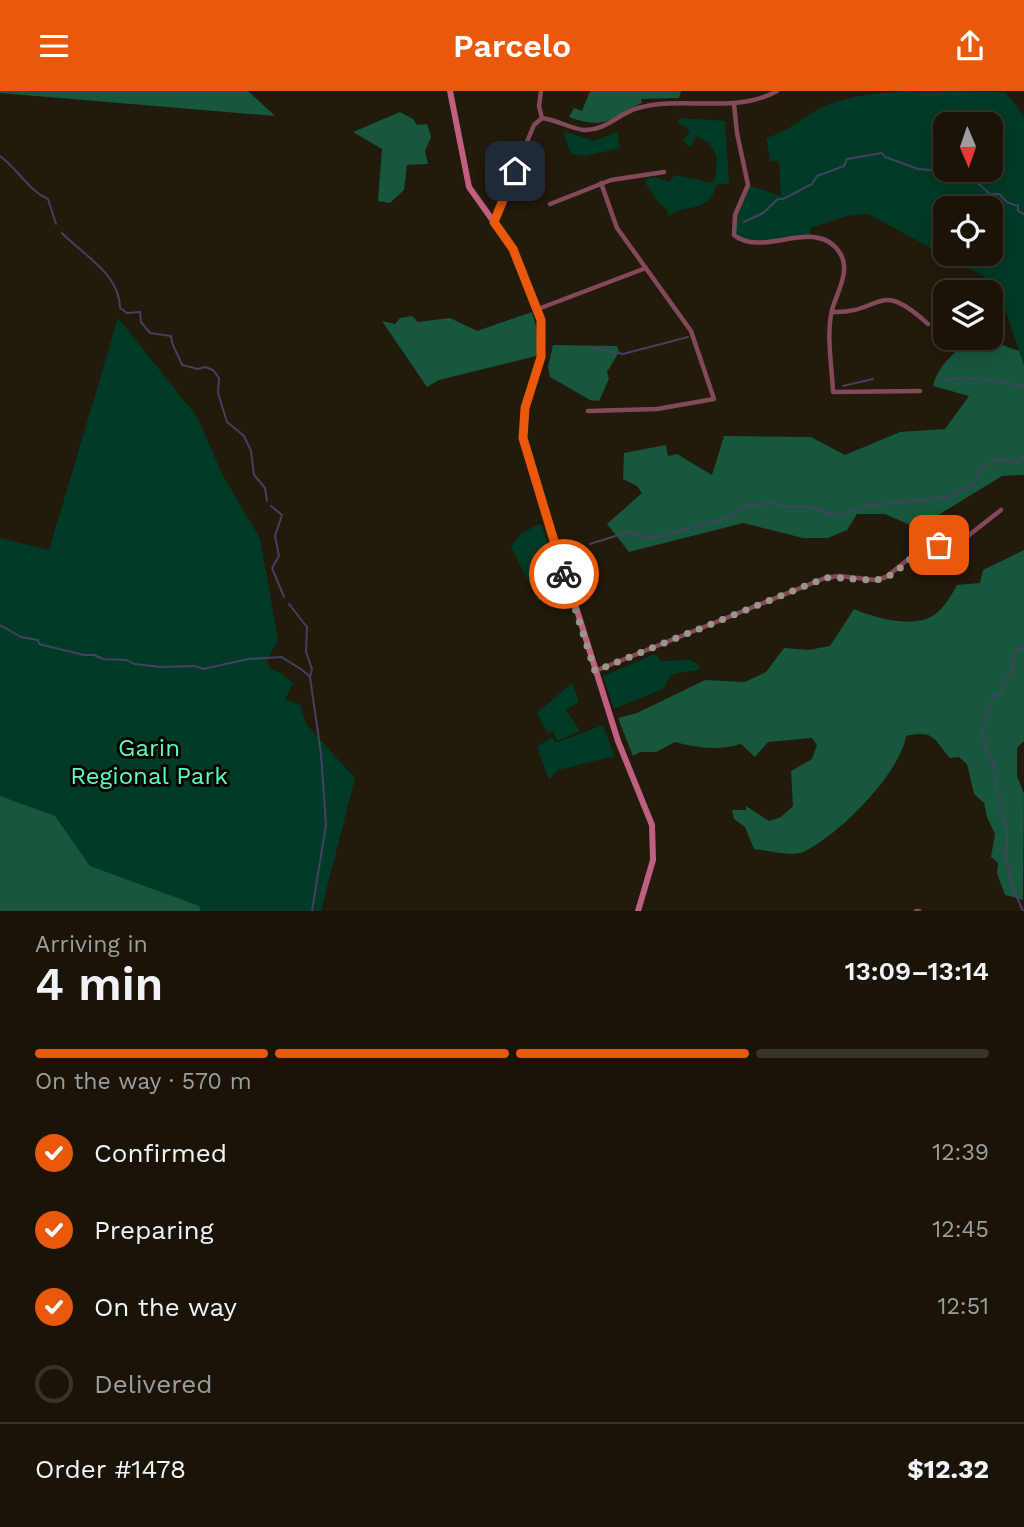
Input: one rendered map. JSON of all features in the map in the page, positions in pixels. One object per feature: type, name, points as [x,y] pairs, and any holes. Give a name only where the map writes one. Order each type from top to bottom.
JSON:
[{"type":"main road","points":[[450,91],[466,178],[473,195],[513,249],[538,309],[542,327],[541,357],[525,408],[523,438],[618,741],[652,825],[653,860],[638,911]]},
{"type":"street","points":[[541,91],[539,106],[542,118]]},
{"type":"street","points":[[542,118],[585,130],[600,128],[635,109],[651,105],[734,104],[777,91]]},
{"type":"street","points":[[734,104],[748,185],[735,215],[734,235],[744,241],[756,242],[815,236],[839,251],[845,271],[832,312],[833,391],[920,391]]},
{"type":"street","points":[[494,222],[534,125],[542,118]]},
{"type":"street","points":[[550,204],[601,183],[664,172]]},
{"type":"street","points":[[588,411],[657,409],[714,399],[691,331],[617,228],[601,183]]},
{"type":"street","points":[[538,309],[646,268]]},
{"type":"street","points":[[832,312],[846,313],[881,300],[892,299],[899,301],[928,324]]},
{"type":"street","points":[[595,671],[825,578],[839,576],[876,580],[886,577],[920,549],[964,539],[1001,510]]},
{"type":"green space","points":[[248,91],[275,116],[0,93]]},
{"type":"green space","points":[[590,91],[681,91],[679,98],[641,99],[642,103],[608,121],[593,123],[569,117],[574,108],[582,111]]},
{"type":"green space","points":[[905,91],[1005,92],[1024,116],[1024,365],[1003,304],[1003,280],[990,280],[964,266],[1003,266],[1003,196],[933,196],[933,249],[868,214],[847,216],[810,228],[810,235],[756,242],[736,241],[735,215],[748,185],[781,196],[779,161],[770,161],[766,138],[788,129],[829,104],[861,96]]},
{"type":"green space","points":[[400,112],[413,119],[417,125],[427,124],[431,137],[425,151],[428,164],[407,165],[404,190],[390,203],[378,201],[382,149],[353,132]]},
{"type":"green space","points":[[680,118],[725,121],[729,184],[717,184],[708,201],[669,216],[664,205],[661,205],[645,183],[647,179],[655,177],[669,182],[675,175],[712,183],[717,162],[713,150],[704,140],[697,136],[690,147],[683,141],[690,131],[678,122]]},
{"type":"green space","points":[[563,131],[594,141],[617,132],[620,148],[585,156],[571,154]]},
{"type":"green space","points":[[532,312],[540,341],[536,356],[439,380],[427,387],[382,321],[395,324],[400,318],[412,316],[418,322],[450,318],[477,331]]},
{"type":"green space","name":"Garin Regional Park","points":[[118,318],[198,418],[222,474],[260,538],[278,640],[267,660],[269,668],[283,674],[293,683],[285,700],[300,704],[306,724],[355,778],[321,911],[0,911],[0,538],[49,550]]},
{"type":"green space","points":[[553,345],[617,346],[619,352],[607,372],[609,379],[599,401],[590,400],[550,377],[548,367]]},
{"type":"green space","points":[[1003,345],[1019,351],[1024,365],[1024,475],[1002,476],[917,528],[885,514],[857,514],[847,530],[828,538],[803,538],[743,523],[629,552],[607,524],[642,493],[637,486],[623,479],[624,453],[666,445],[668,456],[677,454],[712,475],[724,436],[811,437],[845,455],[900,432],[945,429],[969,396],[933,386],[939,371],[958,350],[1003,350]]},
{"type":"green space","points":[[538,524],[542,526],[562,591],[538,601],[511,547],[521,534]]},
{"type":"green space","points":[[1024,550],[1024,741],[1017,748],[1017,776],[1024,794],[1023,900],[1005,895],[997,873],[998,863],[991,857],[995,834],[984,803],[974,794],[967,764],[959,757],[950,758],[928,735],[906,736],[892,768],[865,802],[817,844],[803,852],[792,854],[754,849],[745,827],[734,819],[732,810],[746,810],[746,806],[769,821],[781,817],[793,806],[791,771],[812,759],[817,745],[812,738],[768,742],[755,757],[741,744],[708,748],[675,742],[656,752],[640,752],[633,756],[618,718],[637,713],[705,680],[745,682],[766,672],[784,648],[808,650],[830,646],[854,609],[894,621],[925,619],[941,609],[957,585],[980,583],[983,570]]},
{"type":"green space","points":[[655,654],[661,661],[690,660],[698,664],[700,669],[674,674],[667,681],[665,688],[614,709],[603,676]]},
{"type":"green space","points":[[572,683],[579,702],[566,710],[580,731],[557,741],[553,731],[548,734],[537,713]]},
{"type":"green space","points":[[603,725],[614,756],[558,770],[549,780],[537,747],[552,737],[556,743]]},
{"type":"green space","points":[[0,796],[55,816],[90,866],[199,906],[201,911],[0,911]]},
{"type":"waterway","points":[[744,222],[763,213],[778,199],[812,184],[817,176],[844,166],[847,159],[882,153],[885,157],[918,169],[944,171],[979,184],[990,194],[999,194],[1007,202],[1018,206],[1018,211],[1024,214]]},
{"type":"waterway","points":[[0,156],[48,199],[56,224]]},
{"type":"waterway","points":[[62,233],[107,275],[114,285],[120,308],[127,313],[140,312],[141,322],[150,333],[171,336],[182,365],[213,370],[219,378],[218,393],[227,422],[244,436],[251,451],[254,475],[265,488],[267,501]]},
{"type":"waterway","points":[[589,347],[623,354],[688,337]]},
{"type":"waterway","points":[[843,386],[873,379]]},
{"type":"waterway","points":[[942,380],[983,379],[1024,387]]},
{"type":"waterway","points":[[590,544],[628,532],[650,538],[672,533],[723,519],[743,509],[746,503],[751,506],[770,503],[809,507],[839,516],[864,506],[948,497],[973,484],[991,461],[1001,459],[1018,462],[1024,455]]},
{"type":"waterway","points":[[271,506],[282,515],[275,536],[279,556],[272,568],[284,597]]},
{"type":"waterway","points":[[289,604],[307,627],[306,652],[312,669],[310,677],[321,754],[326,825],[312,911]]},
{"type":"waterway","points":[[0,625],[21,637],[38,640],[39,644],[103,659],[127,660],[134,664],[161,667],[195,666],[203,669],[248,659],[282,657],[310,677]]},
{"type":"waterway","points":[[1023,911],[1011,884],[1006,855],[1008,830],[999,809],[1001,799],[996,788],[994,766],[982,731],[993,696],[1000,695],[1004,680],[1013,670],[1016,650],[1024,648]]},
{"type":"way so far","points":[[564,574],[595,671],[825,578],[839,576],[876,580],[886,577],[920,549],[939,545]]},
{"type":"route","points":[[515,171],[494,222],[513,249],[541,320],[541,357],[525,408],[523,438],[564,574]]}]
